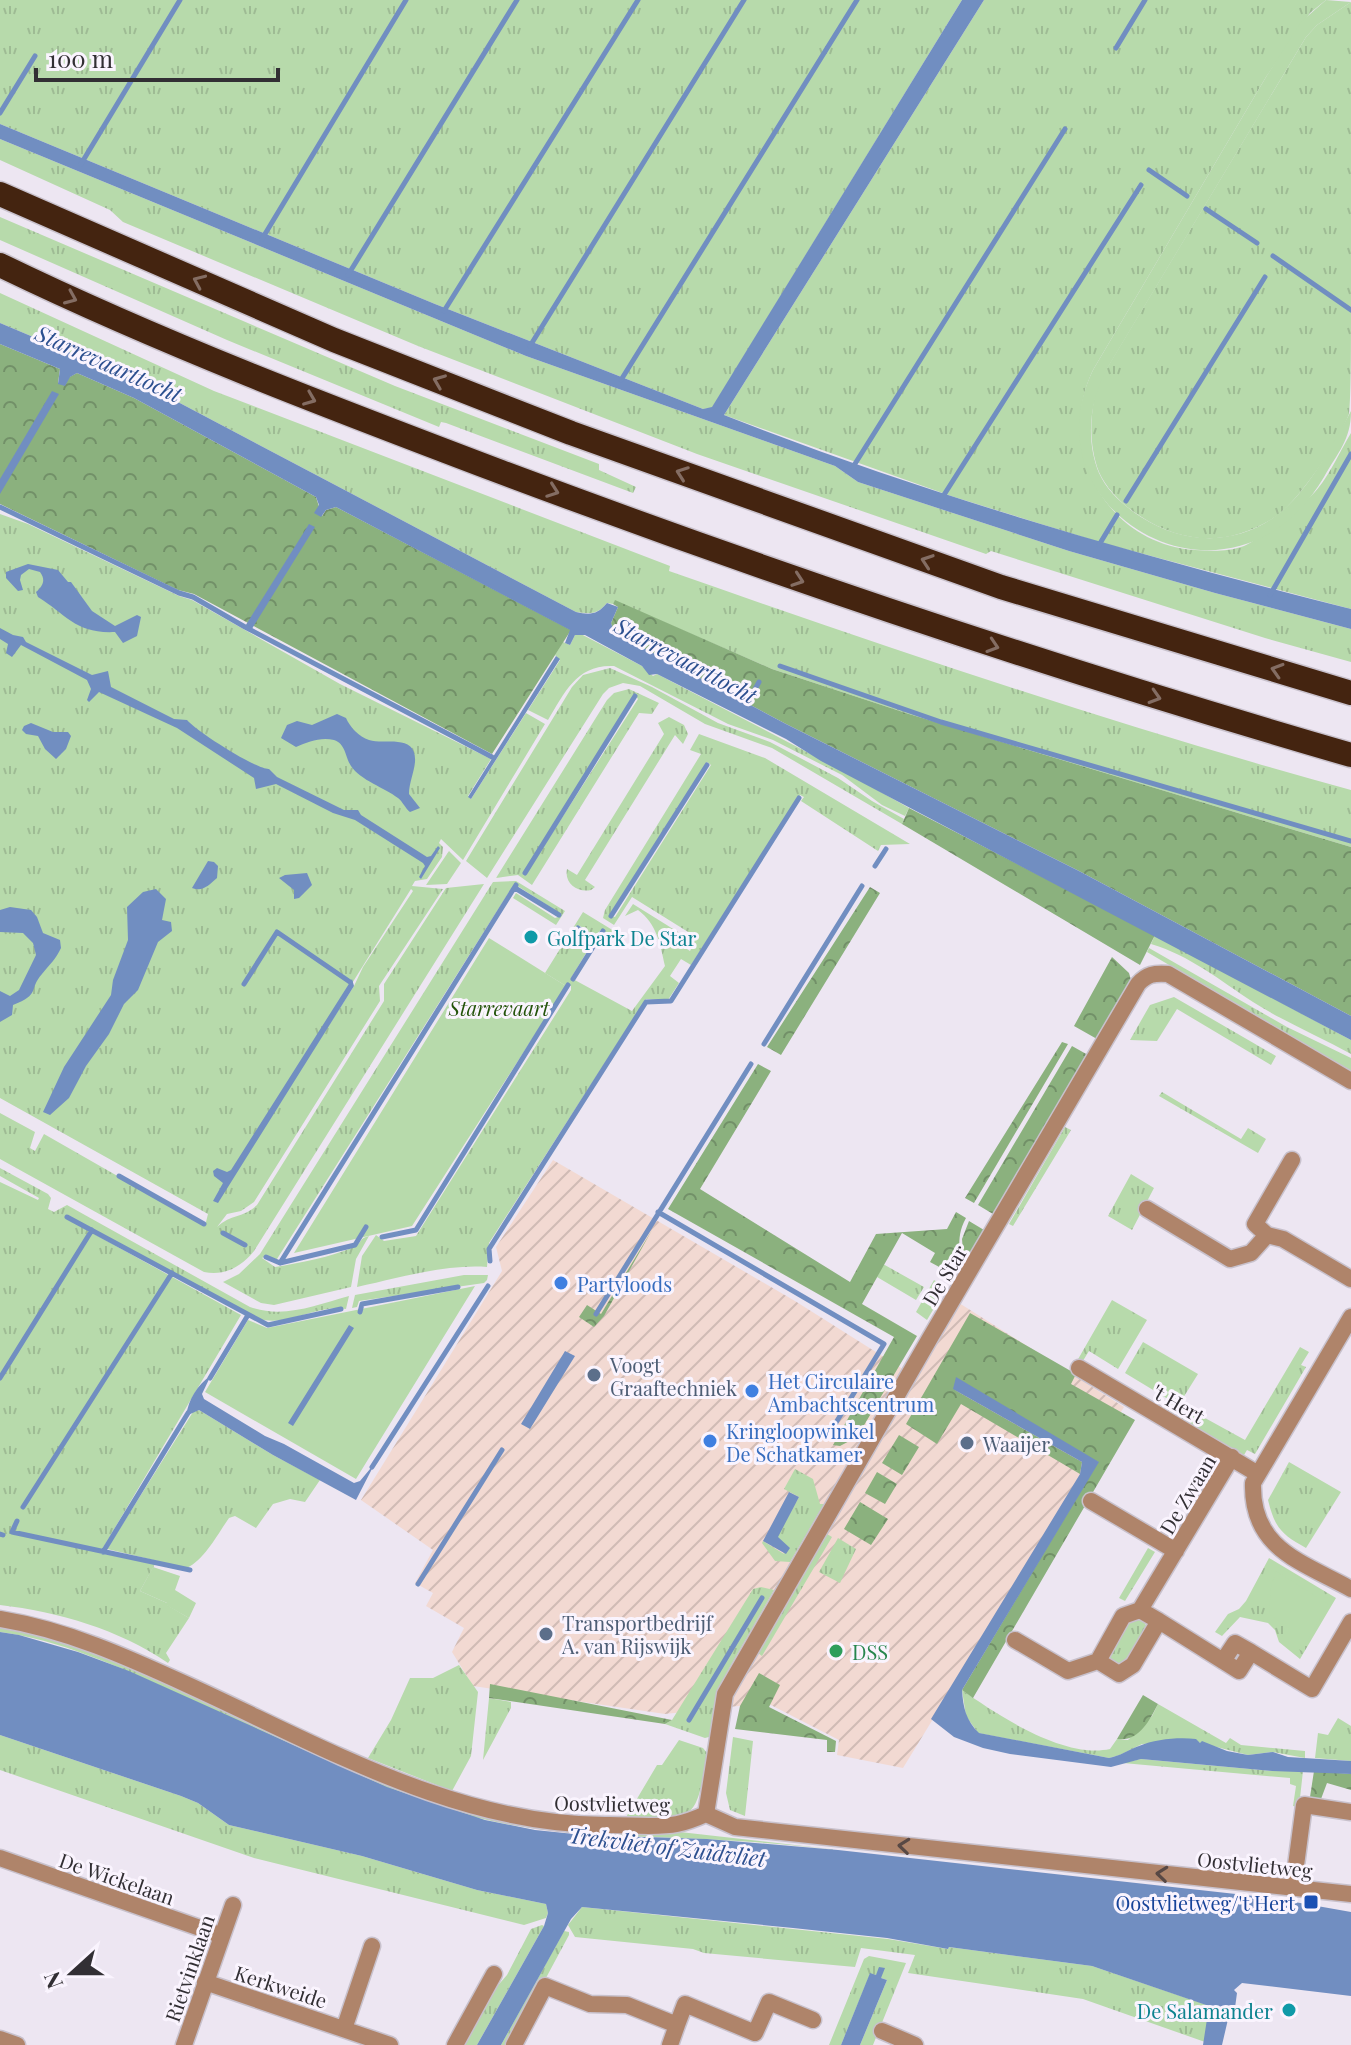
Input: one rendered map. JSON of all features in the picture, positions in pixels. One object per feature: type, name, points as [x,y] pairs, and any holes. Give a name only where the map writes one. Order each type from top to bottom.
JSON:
[{"type":"highway","points":[[0,194],[334,340],[571,433],[1001,587],[1351,693]]},
{"type":"highway","points":[[0,265],[308,399],[731,557],[1080,675],[1351,755]]},
{"type":"street","name":"De Star","points":[[706,1814],[725,1694],[930,1338],[1145,976],[1168,974],[1351,1081]]},
{"type":"street","points":[[1292,1160],[1255,1224],[1267,1235],[1283,1239],[1351,1279]]},
{"type":"street","points":[[1147,1209],[1230,1259],[1251,1253],[1267,1235]]},
{"type":"street","points":[[1351,1317],[1253,1483],[1259,1523],[1267,1537],[1279,1549],[1351,1589]]},
{"type":"street","name":"'t Hert","points":[[1079,1368],[1258,1474]]},
{"type":"street","name":"De Zwaan","points":[[1098,1661],[1123,1616],[1140,1610],[1232,1457]]},
{"type":"street","name":"De Zwaan","points":[[1091,1501],[1176,1551]]},
{"type":"street","points":[[1140,1610],[1239,1671],[1251,1652],[1312,1689],[1351,1622]]},
{"type":"street","name":"Oostvlietweg","points":[[0,1619],[70,1634],[358,1763],[453,1801],[531,1821],[676,1825],[706,1814],[735,1827],[1351,1894]]},
{"type":"street","points":[[1015,1640],[1068,1671],[1098,1661],[1119,1674],[1133,1665],[1159,1621]]},
{"type":"street","points":[[1293,1888],[1304,1805],[1351,1812]]},
{"type":"street","name":"De Wickelaan","points":[[0,1858],[220,1935]]},
{"type":"street","name":"Rietvinklaan","points":[[184,2045],[233,1905]]},
{"type":"street","name":"Kerkweide","points":[[344,2029],[372,1946]]},
{"type":"street","points":[[455,2045],[494,1974]]},
{"type":"street","name":"Kerkweide","points":[[205,1982],[390,2045]]},
{"type":"street","points":[[514,2045],[545,1986],[590,2004],[627,2005],[677,2025]]},
{"type":"street","points":[[670,2045],[685,2004],[755,2033],[769,2002],[813,2020]]},
{"type":"street","points":[[882,2031],[915,2045]]},
{"type":"street","points":[[0,2039],[17,2045]]},
{"type":"shaded area","points":[[553,1160],[795,1301],[906,1371],[948,1296],[1124,1407],[903,1768],[837,1755],[839,1740],[767,1703],[665,1714],[473,1686],[452,1652],[464,1628],[426,1606],[433,1593],[415,1583],[433,1550],[361,1500],[502,1271],[496,1247]]},
{"type":"green space","points":[[0,0],[962,0],[712,408],[703,409],[435,304],[0,124]]},
{"type":"green space","points":[[984,0],[1326,0],[1310,13],[1266,77],[1093,370],[1083,400],[1080,430],[1085,460],[1096,487],[1114,511],[1136,530],[1164,544],[1213,551],[1248,544],[1308,499],[1323,482],[1351,433],[1351,452],[1332,485],[1351,455],[1351,609],[1102,543],[951,496],[724,415]]},
{"type":"green space","points":[[1326,0],[1351,2],[1317,25],[1306,37],[1108,367],[1097,392],[1091,433],[1102,480],[1135,513],[1157,526],[1191,537],[1227,537],[1244,533],[1277,515],[1299,494],[1351,411],[1349,430],[1339,453],[1324,477],[1285,523],[1240,546],[1192,549],[1148,536],[1111,508],[1087,469],[1079,422],[1093,370],[1266,77],[1301,22]]},
{"type":"green space","points":[[1351,2],[1349,414],[1317,470],[1296,498],[1275,517],[1241,533],[1224,537],[1190,537],[1173,532],[1140,516],[1102,479],[1093,450],[1091,428],[1098,383],[1306,37],[1317,25]]},
{"type":"green space","points":[[0,139],[526,356],[835,466],[858,482],[1069,551],[1351,629],[1351,662],[1265,638],[991,551],[986,554],[697,454],[418,346],[123,222],[110,210],[0,160]]},
{"type":"green space","points":[[0,217],[395,386],[599,464],[599,470],[636,487],[633,493],[446,423],[441,422],[439,427],[227,340],[0,240]]},
{"type":"green space","points":[[0,293],[214,391],[670,566],[669,571],[1008,686],[1351,790],[1351,847],[909,714],[772,669],[615,601],[593,613],[576,612],[140,382],[0,323]]},
{"type":"green space","points":[[0,344],[60,369],[58,383],[77,373],[134,398],[316,497],[322,516],[326,510],[336,507],[571,630],[492,754],[194,594],[178,590],[0,504]]},
{"type":"green space","points":[[0,514],[192,600],[340,684],[491,759],[468,796],[471,799],[526,713],[545,724],[463,860],[441,839],[442,857],[427,879],[415,881],[412,886],[443,889],[379,986],[380,1001],[254,1202],[241,1211],[227,1214],[217,1227],[257,1205],[384,1001],[384,984],[446,888],[484,884],[254,1251],[244,1262],[219,1273],[204,1272],[0,1159],[0,1113],[35,1132],[30,1148],[35,1151],[44,1134],[205,1226],[208,1214],[0,1098]],"holes":[[[411,889],[413,891],[363,967],[354,986],[216,1201]]]},
{"type":"green space","points":[[615,600],[772,669],[909,714],[1351,847],[1351,1016],[1079,871],[786,724],[613,632],[611,623],[618,607],[613,604]]},
{"type":"green space","points":[[579,633],[642,666],[653,676],[657,674],[878,790],[909,808],[905,816],[882,805],[842,775],[773,740],[728,724],[614,666],[590,670],[581,675],[567,690],[548,720],[528,710],[560,660],[555,655],[563,642],[570,645]]},
{"type":"green space","points":[[610,668],[718,723],[770,742],[838,778],[904,819],[902,824],[772,748],[705,724],[640,686],[623,683],[603,694],[487,878],[466,861],[572,687],[583,675]]},
{"type":"green space","points":[[629,689],[659,703],[652,714],[639,713],[532,885],[518,875],[496,878],[607,700],[614,693]],"holes":[[[635,695],[638,699],[526,874],[524,873]]]},
{"type":"green space","points":[[669,717],[684,725],[688,734],[683,744],[675,735],[585,880],[595,887],[586,891],[577,889],[568,879],[567,869],[577,875],[664,734],[658,723]]},
{"type":"green space","points":[[699,734],[765,758],[910,844],[881,845],[878,851],[801,801],[804,797],[800,795],[691,965],[681,959],[670,976],[679,983],[668,1000],[646,999],[489,1243],[487,1267],[438,1270],[357,1287],[362,1256],[376,1235],[384,1241],[416,1236],[571,990],[571,986],[545,973],[583,912],[619,934],[607,934],[601,930],[595,936],[580,926],[577,931],[591,940],[591,945],[571,978],[632,1011],[665,966],[657,935],[650,922],[638,910],[625,916],[633,904],[686,937],[681,945],[690,951],[692,947],[688,943],[693,935],[632,897],[614,925],[603,918],[701,754],[690,750]],"holes":[[[707,762],[711,765],[615,917],[611,916]]]},
{"type":"green space","points":[[909,808],[1155,935],[1140,965],[902,824]]},
{"type":"green space","points":[[449,851],[461,863],[447,884],[426,885]]},
{"type":"green space","points":[[516,881],[565,911],[556,925],[513,898],[516,893],[555,918],[558,912],[519,887],[511,889],[277,1259],[262,1258],[275,1267],[305,1262],[354,1247],[369,1236],[356,1259],[351,1287],[274,1305],[261,1303],[223,1282],[239,1274],[260,1254],[493,882]]},
{"type":"green space","points":[[870,887],[880,893],[781,1055],[767,1047]]},
{"type":"green space","points":[[1155,935],[1351,1040],[1351,1054],[1265,1009],[1192,962],[1151,944]]},
{"type":"green space","name":"Starrevaart","points":[[489,938],[566,986],[412,1226],[294,1253]]},
{"type":"green space","points":[[1149,948],[1287,1027],[1351,1058],[1351,1072],[1147,952]]},
{"type":"green space","points":[[1112,957],[1129,973],[1131,980],[1097,1039],[1074,1026]]},
{"type":"green space","points":[[1174,997],[1276,1056],[1271,1065],[1177,1009],[1157,1041],[1130,1040],[1150,1005]]},
{"type":"green space","points":[[1062,1042],[1068,1044],[974,1203],[965,1198]]},
{"type":"green space","points":[[1072,1046],[1088,1055],[993,1214],[978,1205]]},
{"type":"green space","points":[[758,1064],[771,1071],[700,1189],[850,1282],[876,1234],[947,1229],[956,1212],[966,1218],[960,1234],[959,1260],[954,1275],[930,1262],[935,1253],[902,1233],[862,1304],[917,1336],[857,1437],[840,1446],[833,1445],[894,1337],[668,1209]]},
{"type":"green space","points":[[1162,1092],[1241,1139],[1248,1128],[1266,1139],[1258,1153],[1159,1096]]},
{"type":"green space","points":[[1065,1127],[1071,1130],[1013,1226],[1009,1224]]},
{"type":"green space","points":[[0,1168],[48,1194],[51,1198],[48,1209],[54,1212],[67,1205],[250,1307],[288,1311],[349,1296],[346,1309],[335,1308],[281,1320],[259,1319],[78,1225],[241,1315],[100,1553],[155,1564],[140,1591],[167,1603],[189,1618],[166,1653],[170,1660],[168,1663],[129,1641],[87,1624],[44,1612],[0,1605],[0,1182],[39,1198],[0,1176]]},
{"type":"green space","points":[[1131,1174],[1154,1188],[1132,1230],[1108,1216]]},
{"type":"green space","points":[[969,1221],[984,1230],[964,1265],[962,1239]]},
{"type":"green space","points":[[652,1230],[604,1316],[594,1327],[579,1317],[587,1305],[601,1314]]},
{"type":"green space","points":[[883,1264],[924,1287],[916,1300],[877,1277]]},
{"type":"green space","points":[[464,1275],[488,1275],[484,1283],[359,1301],[357,1307],[352,1308],[355,1295]]},
{"type":"green space","points":[[934,1280],[946,1288],[927,1320],[916,1312]]},
{"type":"green space","points":[[475,1286],[356,1479],[205,1392],[248,1320],[267,1328]]},
{"type":"green space","points":[[1112,1300],[1147,1320],[1118,1369],[1089,1351],[1081,1364],[1077,1361]]},
{"type":"green space","points":[[970,1313],[1076,1374],[1071,1384],[1135,1420],[973,1698],[962,1690],[1098,1462],[953,1389],[1082,1462],[1080,1474],[961,1404],[937,1444],[906,1424]]},
{"type":"green space","points":[[1143,1342],[1198,1374],[1173,1414],[1163,1408],[1168,1399],[1125,1373]]},
{"type":"green space","points":[[1300,1347],[1309,1352],[1301,1365],[1306,1367],[1255,1454],[1247,1450],[1244,1455],[1179,1418],[1185,1407],[1245,1440]]},
{"type":"green space","points":[[199,1410],[320,1480],[305,1502],[290,1499],[273,1504],[256,1528],[235,1516],[229,1518],[205,1553],[187,1568],[107,1549],[193,1412]]},
{"type":"green space","points":[[899,1435],[919,1447],[902,1475],[882,1463]]},
{"type":"green space","points":[[1289,1462],[1341,1492],[1306,1548],[1280,1529],[1268,1500]]},
{"type":"green space","points":[[795,1469],[813,1479],[820,1504],[824,1504],[790,1562],[775,1561],[762,1543],[784,1554],[777,1537],[799,1497],[784,1489]]},
{"type":"green space","points":[[877,1472],[897,1484],[885,1504],[865,1493]]},
{"type":"green space","points":[[860,1502],[888,1519],[871,1545],[844,1529]]},
{"type":"green space","points":[[827,1534],[832,1537],[762,1656],[758,1653]]},
{"type":"green space","points":[[838,1538],[856,1549],[840,1583],[819,1572]]},
{"type":"green space","points":[[1148,1548],[1155,1552],[1125,1601],[1119,1598]]},
{"type":"green space","points":[[1269,1558],[1336,1598],[1300,1659],[1279,1642],[1275,1630],[1268,1623],[1240,1617],[1222,1636],[1215,1632],[1228,1614],[1246,1601]]},
{"type":"green space","points":[[153,1567],[180,1576],[175,1590],[196,1603],[189,1618],[167,1603],[140,1591]]},
{"type":"green space","points":[[1276,1571],[1328,1604],[1302,1651],[1282,1639],[1285,1626],[1269,1614]]},
{"type":"green space","points":[[753,1589],[774,1590],[727,1672],[709,1737],[665,1724],[672,1720]]},
{"type":"green space","points":[[1139,1617],[1148,1630],[1128,1663],[1118,1666],[1111,1662],[1109,1652],[1127,1621]]},
{"type":"green space","points":[[0,1626],[108,1656],[360,1771],[585,1831],[680,1832],[838,1850],[738,1841],[571,1833],[474,1817],[372,1781],[109,1663],[44,1641],[0,1632]]},
{"type":"green space","points":[[459,1665],[478,1692],[471,1756],[452,1791],[368,1758],[391,1720],[410,1678],[433,1678]]},
{"type":"green space","points":[[759,1673],[780,1685],[769,1707],[836,1741],[835,1752],[827,1752],[827,1740],[735,1729],[740,1706]]},
{"type":"green space","points":[[490,1684],[672,1720],[665,1724],[489,1698]]},
{"type":"green space","points":[[962,1690],[1013,1723],[1073,1748],[1110,1749],[1117,1739],[1128,1740],[1152,1716],[1158,1704],[1226,1743],[1230,1738],[1241,1745],[1305,1751],[1305,1758],[1273,1752],[1248,1755],[1197,1742],[1142,1744],[1109,1758],[978,1733],[966,1716]]},
{"type":"green space","points":[[1143,1695],[1158,1704],[1151,1717],[1137,1734],[1117,1739]]},
{"type":"green space","points":[[489,1698],[511,1702],[511,1708],[483,1760]]},
{"type":"green space","points":[[1338,1718],[1351,1726],[1351,1761],[1315,1758],[1318,1733],[1328,1735]]},
{"type":"green space","points":[[0,1735],[181,1796],[198,1803],[229,1825],[362,1856],[477,1890],[546,1904],[548,1913],[546,1918],[524,1925],[254,1858],[0,1770]]},
{"type":"green space","points":[[733,1737],[753,1741],[745,1816],[730,1810],[726,1793]]},
{"type":"green space","points":[[679,1740],[703,1748],[707,1753],[694,1805],[688,1813],[678,1817],[625,1819],[657,1765],[662,1765]]},
{"type":"green space","points":[[1141,1759],[1303,1771],[1299,1807],[1293,1806],[1296,1786],[1290,1784],[1290,1778],[1123,1763]]},
{"type":"green space","points":[[1314,1771],[1351,1774],[1351,1790],[1327,1783],[1321,1799],[1310,1797]]},
{"type":"green space","points":[[582,1907],[888,1939],[1092,1966],[1210,2006],[1206,2039],[1205,2042],[1083,1999],[908,1973],[915,1955],[861,1948],[855,1967],[575,1937],[568,1925]]},
{"type":"green space","points":[[542,1925],[477,2045],[463,2045],[493,1991],[507,1975],[531,1929]]},
{"type":"green space","points":[[564,1931],[569,1935],[510,2045],[501,2045]]},
{"type":"green space","points":[[869,1956],[906,1963],[873,2045],[860,2045],[887,1980],[881,1978],[880,1967],[876,1976],[870,1974],[841,2045],[829,2045],[864,1959]]},
{"type":"water","points":[[962,0],[984,0],[724,415],[956,498],[1192,568],[1351,609],[1351,629],[1069,551],[858,482],[835,466],[526,356],[0,139],[0,124],[435,304],[703,409],[712,407]]},
{"type":"water","points":[[0,323],[140,382],[576,612],[593,613],[607,603],[618,607],[611,623],[614,632],[786,724],[1079,871],[1351,1016],[1351,1040],[821,761],[786,739],[657,674],[649,675],[642,666],[585,635],[575,635],[570,645],[565,643],[570,630],[336,507],[326,510],[321,517],[314,513],[319,505],[316,497],[134,398],[77,373],[70,377],[65,386],[58,384],[60,369],[0,344]]},
{"type":"water","points":[[52,391],[59,394],[0,494],[0,479]]},
{"type":"water","points":[[309,524],[315,527],[250,632],[244,628]]},
{"type":"water","points":[[28,564],[58,570],[92,611],[115,626],[137,615],[141,617],[137,636],[123,643],[115,632],[91,630],[73,622],[38,597],[36,592],[43,580],[40,572],[29,569],[21,575],[23,590],[18,591],[6,578],[6,572]]},
{"type":"water","points":[[0,628],[23,637],[26,642],[92,675],[108,671],[111,687],[174,719],[187,720],[227,749],[269,769],[277,777],[344,810],[358,810],[361,815],[427,857],[438,846],[440,848],[421,879],[423,863],[355,820],[333,813],[276,784],[256,789],[254,778],[177,728],[99,692],[89,702],[91,689],[87,680],[21,645],[12,657],[6,653],[8,644],[0,639]]},
{"type":"water","points":[[556,656],[560,659],[471,799],[468,797]]},
{"type":"water","points":[[337,714],[346,718],[365,739],[399,742],[411,747],[415,762],[409,794],[420,808],[410,812],[398,798],[360,776],[338,742],[319,740],[296,747],[281,738],[287,725],[297,721],[312,725]]},
{"type":"water","points":[[31,723],[53,732],[68,732],[71,736],[66,749],[56,759],[45,749],[38,736],[22,730]]},
{"type":"water","points":[[208,861],[218,866],[217,878],[203,888],[192,888]]},
{"type":"water","points":[[307,873],[312,885],[294,899],[294,890],[279,878]]},
{"type":"water","points":[[156,889],[166,899],[162,920],[171,922],[172,931],[158,942],[138,990],[124,1004],[69,1098],[50,1115],[43,1112],[64,1067],[111,995],[113,980],[128,940],[127,907],[143,892]]},
{"type":"water","points":[[10,907],[31,910],[43,933],[60,940],[61,948],[38,979],[31,995],[13,1005],[12,1015],[0,1022],[0,991],[10,996],[19,990],[36,955],[33,943],[23,933],[0,932],[0,910]]},
{"type":"water","points":[[352,979],[354,986],[218,1203],[213,1201],[223,1183],[214,1176],[213,1171],[217,1168],[227,1172],[231,1170]]},
{"type":"water","points":[[349,1325],[354,1328],[293,1426],[288,1423]]},
{"type":"water","points":[[565,1351],[575,1356],[530,1429],[521,1424]]},
{"type":"water","points":[[211,1375],[202,1394],[204,1399],[265,1436],[354,1483],[360,1481],[375,1463],[356,1500],[199,1410],[186,1416],[194,1393]]},
{"type":"water","points":[[956,1377],[1099,1462],[962,1690],[966,1713],[979,1733],[1109,1758],[1152,1742],[1175,1738],[1196,1739],[1200,1743],[1202,1741],[1248,1755],[1273,1752],[1288,1757],[1351,1761],[1351,1774],[1272,1771],[1141,1759],[1111,1767],[1010,1754],[954,1737],[931,1719],[1080,1474],[1082,1462],[953,1389]]},
{"type":"water","points":[[789,1492],[799,1497],[778,1537],[790,1548],[786,1554],[763,1541]]},
{"type":"water","name":"Trekvliet of Zuidvliet","points":[[0,1632],[78,1652],[129,1671],[387,1787],[485,1820],[584,1835],[707,1839],[838,1850],[1272,1898],[1351,1912],[1351,1996],[1242,1983],[1234,1990],[1237,1993],[1234,2015],[1229,2015],[1222,2045],[1203,2045],[1209,2006],[1092,1966],[948,1949],[887,1938],[582,1907],[571,1919],[501,2045],[477,2045],[544,1926],[548,1913],[546,1904],[477,1890],[362,1856],[229,1825],[198,1803],[181,1796],[0,1735]]},
{"type":"water","points":[[879,1967],[885,1968],[881,1978],[887,1980],[860,2045],[841,2045],[870,1973],[876,1975]]},
{"type":"waterway","points":[[81,164],[180,0]]},
{"type":"waterway","points":[[262,239],[406,0]]},
{"type":"waterway","points":[[348,275],[517,0]]},
{"type":"waterway","points":[[444,311],[638,0]]},
{"type":"waterway","points":[[530,346],[744,0]]},
{"type":"waterway","points":[[621,380],[857,0]]},
{"type":"waterway","points":[[1116,48],[1145,0]]},
{"type":"waterway","points":[[0,113],[35,56]]},
{"type":"waterway","points":[[853,467],[1065,129]]},
{"type":"waterway","points":[[1149,170],[1187,196]]},
{"type":"waterway","points":[[942,498],[1141,185]]},
{"type":"waterway","points":[[1206,209],[1257,243]]},
{"type":"waterway","points":[[1273,256],[1351,310]]},
{"type":"waterway","points":[[1126,501],[1265,277]]},
{"type":"waterway","points":[[1270,595],[1351,454]]},
{"type":"waterway","points":[[0,507],[193,597],[492,757]]},
{"type":"waterway","points":[[1099,545],[1117,515]]},
{"type":"waterway","points":[[780,666],[941,722],[1351,841]]},
{"type":"waterway","name":"Starrevaarttocht","points":[[744,709],[759,682]]},
{"type":"waterway","points":[[525,873],[635,696]]},
{"type":"waterway","points":[[611,916],[707,765]]},
{"type":"waterway","points":[[490,1261],[489,1249],[646,1002],[671,1001],[799,798]]},
{"type":"waterway","points":[[875,866],[886,849]]},
{"type":"waterway","points":[[280,1263],[516,885]]},
{"type":"waterway","points":[[764,1044],[862,886]]},
{"type":"waterway","points":[[515,888],[559,915]]},
{"type":"waterway","points":[[578,928],[597,940]]},
{"type":"waterway","points":[[573,979],[603,931]]},
{"type":"waterway","points":[[244,984],[277,932],[350,982]]},
{"type":"waterway","points":[[382,1237],[416,1230],[568,985]]},
{"type":"waterway","points":[[596,1314],[751,1064]]},
{"type":"waterway","points":[[119,1176],[204,1224]]},
{"type":"waterway","points":[[658,1212],[884,1344],[832,1429]]},
{"type":"waterway","points":[[67,1217],[268,1325],[341,1309]]},
{"type":"waterway","points":[[266,1257],[280,1263],[355,1245],[366,1227]]},
{"type":"waterway","points":[[0,1378],[92,1230]]},
{"type":"waterway","points":[[223,1233],[245,1245]]},
{"type":"waterway","points":[[23,1507],[172,1273]]},
{"type":"waterway","points":[[372,1467],[488,1286]]},
{"type":"waterway","points":[[360,1312],[362,1304],[458,1287]]},
{"type":"waterway","points":[[210,1378],[248,1315]]},
{"type":"waterway","points":[[103,1552],[188,1413]]},
{"type":"waterway","points":[[418,1584],[502,1450]]},
{"type":"waterway","points":[[17,1521],[12,1532],[190,1570]]},
{"type":"waterway","points":[[689,1720],[762,1598]]},
{"type":"place","name":"Golfpark De Star","points":[[531,937]]},
{"type":"place","name":"Partyloods","points":[[561,1283]]},
{"type":"place","name":"Voogt Graaftechniek","points":[[594,1375]]},
{"type":"place","name":"Het Circulaire Ambachtscentrum","points":[[752,1391]]},
{"type":"place","name":"Kringloopwinkel De Schatkamer","points":[[710,1441]]},
{"type":"place","name":"Waaijer","points":[[967,1443]]},
{"type":"place","name":"Transportbedrijf A. van Rijswijk","points":[[546,1634]]},
{"type":"place","name":"DSS","points":[[836,1651]]},
{"type":"place","name":"Oostvlietweg/'t Hert","points":[[1311,1902]]},
{"type":"place","name":"De Salamander","points":[[1289,2010]]}]
